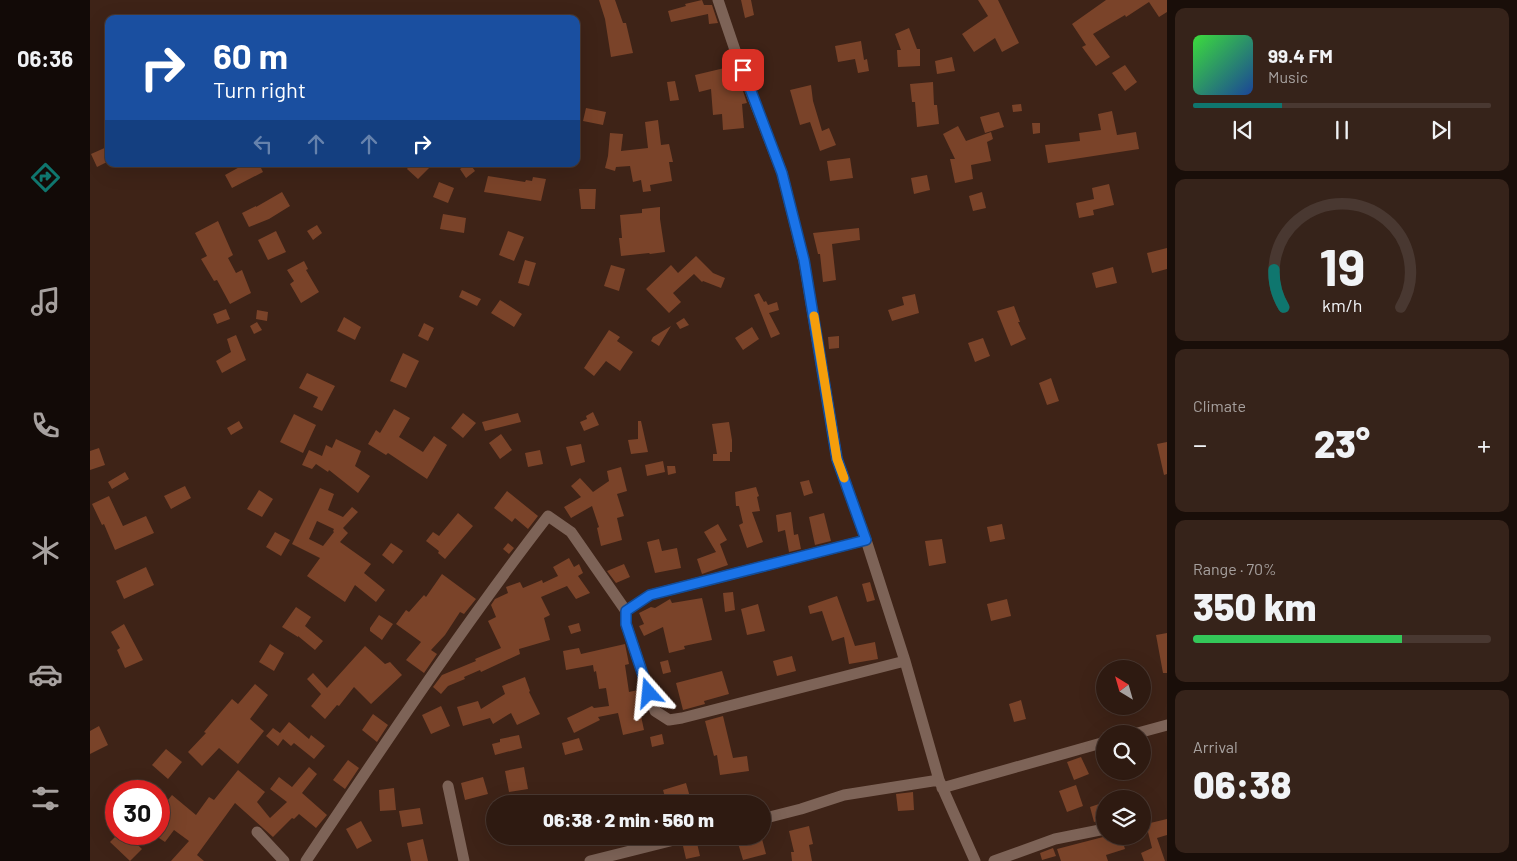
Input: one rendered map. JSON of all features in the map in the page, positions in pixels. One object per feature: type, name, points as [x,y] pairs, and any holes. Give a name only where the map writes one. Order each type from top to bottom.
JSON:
[{"type":"street","points":[[718,0],[736,53],[782,173],[804,260],[837,459],[866,540],[905,661],[941,784],[975,861]]},
{"type":"street","points":[[306,861],[411,704],[517,555],[548,516],[571,532],[626,611],[626,624],[655,711],[669,720],[905,661]]},
{"type":"street","points":[[626,611],[650,595],[866,540]]},
{"type":"street","points":[[1151,729],[1167,724]]},
{"type":"street","points":[[771,816],[801,809],[844,795],[941,784],[1096,744]]},
{"type":"street","points":[[448,786],[464,861]]},
{"type":"street","points":[[994,861],[1055,839],[1096,831]]},
{"type":"street","points":[[257,832],[284,861]]},
{"type":"street","points":[[590,861],[654,845]]},
{"type":"building","points":[[599,0],[615,0],[623,23],[626,23],[633,53],[611,57],[605,19]]},
{"type":"building","points":[[702,0],[704,5],[712,5],[718,23],[709,24],[708,14],[671,22],[668,11]]},
{"type":"building","points":[[741,0],[751,0],[754,15],[745,18]]},
{"type":"building","points":[[978,0],[998,0],[1019,43],[1002,52],[995,38],[974,52],[962,34],[988,16]]},
{"type":"building","points":[[1106,0],[1167,0],[1167,12],[1159,17],[1149,2],[1126,17],[1125,15],[1093,34],[1110,57],[1096,66],[1082,47],[1086,45],[1072,24]]},
{"type":"building","points":[[909,28],[917,49],[920,49],[920,66],[898,67],[897,50],[901,50],[895,34]]},
{"type":"building","points":[[861,41],[864,60],[867,59],[869,71],[858,73],[855,59],[838,62],[835,46]]},
{"type":"building","points":[[952,57],[955,71],[937,74],[935,61]]},
{"type":"building","points":[[1125,65],[1137,82],[1125,91],[1112,73]]},
{"type":"building","points":[[733,66],[736,89],[742,88],[747,103],[742,104],[744,128],[723,130],[722,114],[713,115],[711,89],[699,92],[695,75]]},
{"type":"building","points":[[675,81],[679,100],[670,101],[667,82]]},
{"type":"building","points":[[933,82],[934,105],[937,105],[939,124],[917,127],[915,102],[912,102],[910,84]]},
{"type":"building","points":[[811,85],[813,101],[822,131],[829,128],[836,145],[820,151],[810,122],[800,125],[790,90]]},
{"type":"building","points":[[1021,104],[1022,111],[1013,112],[1012,105]]},
{"type":"building","points":[[586,108],[606,112],[603,125],[583,121]]},
{"type":"building","points":[[1112,111],[1117,135],[1136,132],[1139,149],[1048,163],[1045,145],[1080,141],[1079,133],[1101,130],[1098,114]]},
{"type":"building","points":[[999,112],[1004,127],[985,133],[980,117]]},
{"type":"building","points":[[658,120],[661,145],[669,144],[673,162],[669,162],[672,181],[650,185],[651,191],[643,192],[641,180],[633,182],[630,166],[616,167],[615,171],[605,168],[610,133],[623,134],[621,151],[648,148],[645,122]]},
{"type":"building","points":[[1032,123],[1040,123],[1040,133],[1033,134]]},
{"type":"building","points":[[958,126],[966,141],[991,132],[993,139],[987,142],[991,161],[971,165],[973,179],[955,183],[950,159],[955,159],[943,134]]},
{"type":"building","points":[[105,148],[105,163],[97,167],[91,154]]},
{"type":"building","points":[[850,158],[853,178],[830,181],[827,161]]},
{"type":"building","points":[[240,167],[260,167],[263,172],[232,188],[225,175]]},
{"type":"building","points":[[409,167],[430,167],[418,179],[407,169]]},
{"type":"building","points":[[463,167],[472,167],[475,171],[466,178],[460,169]]},
{"type":"building","points":[[927,175],[930,190],[914,194],[911,178]]},
{"type":"building","points":[[488,176],[525,182],[526,180],[532,181],[533,177],[546,179],[541,201],[484,192]]},
{"type":"building","points":[[439,182],[454,188],[448,203],[433,197]]},
{"type":"building","points":[[1109,184],[1114,205],[1093,210],[1094,215],[1079,218],[1076,203],[1094,199],[1092,188]]},
{"type":"building","points":[[579,189],[596,189],[595,209],[581,209]]},
{"type":"building","points":[[282,192],[290,206],[269,219],[249,227],[242,213]]},
{"type":"building","points":[[982,192],[986,208],[973,211],[969,196]]},
{"type":"building","points":[[660,207],[665,252],[621,256],[619,238],[622,238],[620,215],[642,213],[642,209]]},
{"type":"building","points":[[443,214],[466,218],[464,233],[440,229]]},
{"type":"building","points":[[218,221],[233,255],[228,258],[236,273],[242,270],[251,293],[230,304],[217,280],[214,281],[201,259],[207,256],[195,233]]},
{"type":"building","points":[[317,225],[322,233],[313,240],[307,231]]},
{"type":"building","points":[[859,228],[860,240],[832,244],[836,280],[823,282],[820,254],[818,254],[813,233]]},
{"type":"building","points":[[276,231],[286,252],[268,260],[258,240]]},
{"type":"building","points":[[508,231],[524,237],[514,261],[499,255]]},
{"type":"building","points":[[1167,248],[1167,269],[1152,273],[1147,253]]},
{"type":"building","points":[[696,256],[713,273],[725,278],[721,288],[702,282],[694,274],[673,293],[681,302],[669,313],[646,289],[671,265],[678,273]]},
{"type":"building","points":[[525,260],[536,263],[529,286],[518,283]]},
{"type":"building","points":[[304,261],[308,269],[306,270],[319,292],[301,303],[290,284],[294,281],[287,270]]},
{"type":"building","points":[[611,265],[625,269],[619,291],[604,286]]},
{"type":"building","points":[[1113,267],[1117,283],[1096,288],[1092,273]]},
{"type":"building","points":[[462,290],[481,299],[477,306],[459,297]]},
{"type":"building","points":[[759,293],[768,305],[777,302],[779,310],[769,313],[780,334],[771,338],[754,295]]},
{"type":"building","points":[[915,294],[919,313],[892,321],[888,310],[904,305],[902,297]]},
{"type":"building","points":[[500,300],[522,314],[514,327],[491,313]]},
{"type":"building","points":[[1014,306],[1020,322],[1018,322],[1026,339],[1011,346],[997,311]]},
{"type":"building","points":[[226,309],[230,319],[217,324],[213,314]]},
{"type":"building","points":[[257,310],[268,312],[267,321],[256,319]]},
{"type":"building","points":[[344,317],[361,327],[355,340],[337,331]]},
{"type":"building","points":[[684,318],[689,325],[680,329],[676,323]]},
{"type":"building","points":[[257,322],[262,330],[254,334],[250,326]]},
{"type":"building","points":[[424,323],[434,328],[428,341],[418,336]]},
{"type":"building","points":[[671,326],[659,346],[651,341],[653,337]]},
{"type":"building","points":[[752,327],[759,339],[743,350],[735,338]]},
{"type":"building","points":[[609,330],[620,337],[617,341],[633,352],[620,371],[606,361],[594,376],[584,368]]},
{"type":"building","points":[[236,335],[246,360],[222,373],[216,361],[231,352],[227,339]]},
{"type":"building","points":[[839,336],[839,348],[829,349],[828,337]]},
{"type":"building","points":[[983,338],[990,356],[975,362],[968,343]]},
{"type":"building","points":[[403,353],[419,361],[406,388],[390,381]]},
{"type":"building","points":[[307,373],[335,386],[322,411],[313,407],[318,397],[299,388]]},
{"type":"building","points":[[1051,378],[1059,401],[1047,405],[1039,383]]},
{"type":"building","points":[[394,409],[410,418],[399,437],[423,452],[434,436],[447,445],[427,479],[388,453],[386,455],[368,444],[376,430],[380,433]]},
{"type":"building","points":[[593,412],[599,425],[584,431],[580,422],[587,419],[586,416]]},
{"type":"building","points":[[463,413],[476,423],[463,438],[451,428]]},
{"type":"building","points":[[518,413],[521,422],[485,431],[482,422]]},
{"type":"building","points":[[294,414],[316,425],[303,453],[280,442]]},
{"type":"building","points":[[239,421],[243,428],[231,435],[227,428]]},
{"type":"building","points":[[638,421],[641,421],[648,452],[631,454],[628,440],[638,439]]},
{"type":"building","points":[[729,422],[732,440],[730,461],[713,461],[713,454],[717,454],[712,424]]},
{"type":"building","points":[[501,434],[512,450],[500,459],[489,443]]},
{"type":"building","points":[[336,439],[361,451],[355,466],[370,476],[358,493],[329,470],[328,472],[316,464],[312,469],[302,465],[309,450],[322,456],[326,445],[332,448]]},
{"type":"building","points":[[1167,442],[1167,474],[1164,475],[1157,444]]},
{"type":"building","points":[[581,444],[585,462],[571,466],[566,447]]},
{"type":"building","points":[[99,448],[105,465],[90,470],[90,451]]},
{"type":"building","points":[[540,450],[543,464],[528,467],[525,453]]},
{"type":"building","points":[[663,461],[665,472],[647,476],[645,465]]},
{"type":"building","points":[[667,466],[675,466],[676,473],[668,475]]},
{"type":"building","points":[[621,467],[627,491],[617,494],[624,516],[617,518],[622,540],[601,546],[597,528],[599,527],[592,506],[571,518],[564,507],[581,497],[571,486],[580,478],[593,492],[609,481],[607,471]]},
{"type":"building","points":[[125,472],[129,479],[112,489],[108,482]]},
{"type":"building","points":[[809,480],[813,493],[804,496],[800,482]]},
{"type":"building","points":[[185,486],[191,498],[171,509],[164,496]]},
{"type":"building","points":[[756,487],[760,511],[752,512],[763,542],[747,548],[739,525],[743,523],[739,506],[736,506],[735,492]]},
{"type":"building","points":[[320,488],[334,494],[328,510],[343,517],[352,507],[358,512],[343,528],[348,533],[340,542],[371,564],[364,573],[385,590],[376,602],[355,585],[345,602],[307,576],[320,558],[292,544]],"holes":[[[317,521],[334,529],[334,532],[323,546],[309,539]]]},
{"type":"building","points":[[259,490],[273,499],[262,517],[247,509]]},
{"type":"building","points":[[507,491],[538,516],[528,529],[515,518],[512,522],[494,508]]},
{"type":"building","points":[[109,496],[123,526],[146,516],[154,533],[115,550],[104,524],[102,525],[92,504]]},
{"type":"building","points":[[791,512],[794,535],[798,534],[801,549],[789,552],[785,530],[778,532],[776,515]]},
{"type":"building","points":[[458,513],[473,526],[445,559],[438,553],[439,551],[426,541],[433,532],[439,536]]},
{"type":"building","points":[[824,513],[831,541],[815,545],[809,517]]},
{"type":"building","points":[[718,524],[727,540],[720,544],[728,565],[702,574],[697,559],[716,552],[704,532]]},
{"type":"building","points":[[1002,524],[1005,539],[990,542],[987,527]]},
{"type":"building","points":[[275,532],[290,540],[281,556],[266,547]]},
{"type":"building","points":[[659,539],[662,551],[677,548],[681,568],[655,573],[647,542]]},
{"type":"building","points":[[942,539],[946,563],[929,566],[925,541]]},
{"type":"building","points":[[391,543],[403,551],[393,564],[382,555]]},
{"type":"building","points":[[508,543],[514,548],[509,554],[503,549]]},
{"type":"building","points":[[569,558],[574,567],[579,564],[583,573],[578,576],[590,593],[576,599],[567,586],[541,597],[550,615],[544,618],[550,640],[519,649],[520,654],[481,672],[480,670],[464,677],[465,679],[448,686],[441,694],[433,687],[442,675],[501,648],[488,621],[496,617],[491,605],[495,599],[508,593],[506,587],[520,582],[523,588],[542,580],[543,583],[558,576],[553,567]]},
{"type":"building","points":[[624,564],[630,577],[616,583],[607,571]]},
{"type":"building","points":[[146,567],[154,585],[124,599],[116,581]]},
{"type":"building","points":[[442,574],[476,599],[464,614],[460,612],[445,635],[431,650],[437,654],[424,673],[406,660],[421,642],[396,624],[406,610],[409,612],[424,595],[426,597]]},
{"type":"building","points":[[870,582],[875,600],[867,602],[862,584]]},
{"type":"building","points":[[733,592],[735,610],[725,612],[723,593]]},
{"type":"building","points":[[837,596],[855,646],[875,642],[878,659],[849,664],[844,637],[832,641],[822,611],[810,614],[808,606]]},
{"type":"building","points":[[702,598],[712,640],[684,646],[685,649],[669,653],[663,627],[644,636],[639,626],[644,624],[639,613],[651,607],[655,608],[670,599],[672,603]]},
{"type":"building","points":[[1007,599],[1011,616],[991,621],[987,604]]},
{"type":"building","points":[[758,604],[765,631],[747,635],[741,609]]},
{"type":"building","points":[[296,607],[311,617],[305,626],[323,641],[315,650],[298,636],[282,627]]},
{"type":"building","points":[[379,615],[393,624],[382,640],[370,631]]},
{"type":"building","points":[[579,623],[581,631],[571,634],[568,626]]},
{"type":"building","points":[[124,624],[143,660],[125,668],[117,650],[120,648],[111,632]]},
{"type":"building","points":[[1167,633],[1167,673],[1163,673],[1156,635]]},
{"type":"building","points":[[270,644],[284,653],[274,671],[259,662]]},
{"type":"building","points":[[625,644],[629,664],[625,665],[629,692],[638,690],[640,701],[638,702],[644,730],[623,735],[618,713],[598,717],[600,720],[574,733],[567,718],[592,706],[594,708],[609,706],[606,688],[599,689],[593,665],[566,670],[563,651],[579,648],[581,654]]},
{"type":"building","points":[[365,646],[385,664],[390,662],[402,675],[371,704],[354,687],[339,706],[337,705],[325,719],[311,706],[321,694],[307,679],[313,673],[327,688]]},
{"type":"building","points":[[792,656],[796,671],[777,676],[773,661]]},
{"type":"building","points":[[668,660],[671,672],[663,674],[660,662]]},
{"type":"building","points":[[722,671],[729,694],[704,701],[705,704],[683,710],[676,683]]},
{"type":"building","points":[[525,677],[529,692],[540,714],[517,725],[511,713],[493,724],[490,718],[463,726],[457,707],[478,701],[481,709],[505,694],[502,686]]},
{"type":"building","points":[[255,684],[268,695],[250,719],[264,731],[238,764],[219,748],[202,766],[188,752],[206,733],[204,732],[232,699],[238,704]]},
{"type":"building","points":[[1021,700],[1026,719],[1014,722],[1009,704]]},
{"type":"building","points":[[441,706],[450,726],[431,734],[422,715]]},
{"type":"building","points":[[373,714],[388,725],[377,742],[362,730]]},
{"type":"building","points":[[723,716],[733,758],[747,756],[749,771],[720,775],[717,755],[714,756],[705,721]]},
{"type":"building","points":[[289,722],[309,739],[311,735],[325,746],[314,759],[294,743],[291,746],[283,739],[278,746],[266,736],[273,728],[280,733]]},
{"type":"building","points":[[99,726],[108,745],[90,754],[90,731]]},
{"type":"building","points":[[662,734],[664,744],[652,747],[650,737]]},
{"type":"building","points":[[519,735],[522,748],[495,755],[492,744],[500,742],[500,739]]},
{"type":"building","points":[[579,738],[583,750],[565,755],[562,743]]},
{"type":"building","points":[[166,749],[182,762],[168,779],[152,765]]},
{"type":"building","points":[[1081,757],[1089,774],[1074,780],[1067,762]]},
{"type":"building","points":[[348,760],[359,768],[345,789],[333,780]]},
{"type":"building","points":[[309,767],[317,774],[302,793],[327,815],[316,828],[299,814],[294,819],[292,818],[273,837],[235,803],[197,855],[204,861],[171,861],[189,841],[174,830],[170,835],[170,797],[172,795],[196,815],[209,797],[214,800],[238,770],[265,792],[257,802],[270,818],[287,802],[270,789],[279,777],[292,787]]},
{"type":"building","points":[[524,767],[528,789],[509,792],[505,771]]},
{"type":"building","points":[[483,777],[488,794],[465,800],[461,783]]},
{"type":"building","points":[[686,783],[689,795],[664,795],[663,790]]},
{"type":"building","points":[[1076,785],[1083,806],[1067,812],[1059,791]]},
{"type":"building","points":[[394,788],[396,810],[380,811],[379,790]]},
{"type":"building","points":[[913,792],[914,810],[898,811],[896,794]]},
{"type":"building","points":[[1096,805],[1096,821],[1094,822],[1090,807]]},
{"type":"building","points":[[420,808],[423,824],[402,827],[399,811]]},
{"type":"building","points":[[1167,819],[1167,835],[1157,838],[1165,861],[1144,861],[1141,853],[1152,848],[1151,823]]},
{"type":"building","points":[[361,821],[372,841],[357,849],[346,829]]},
{"type":"building","points":[[809,826],[813,844],[809,845],[812,861],[792,861],[791,852],[794,852],[789,831]]},
{"type":"building","points":[[423,839],[428,861],[411,861],[407,843]]},
{"type":"building","points":[[1096,839],[1096,845],[1124,845],[1125,849],[1106,855],[1108,861],[1061,861],[1057,849]]},
{"type":"building","points":[[113,845],[138,845],[142,849],[130,861]]},
{"type":"building","points":[[697,845],[700,856],[686,859],[683,846]]},
{"type":"building","points":[[739,845],[764,845],[766,854],[743,860]]},
{"type":"building","points":[[1053,848],[1056,856],[1042,860],[1040,853]]},
{"type":"slow traffic","points":[[814,316],[837,459],[844,478]]},
{"type":"route","points":[[649,693],[626,624],[626,611],[650,595],[866,540],[837,459],[804,260],[782,173],[743,70]]}]
